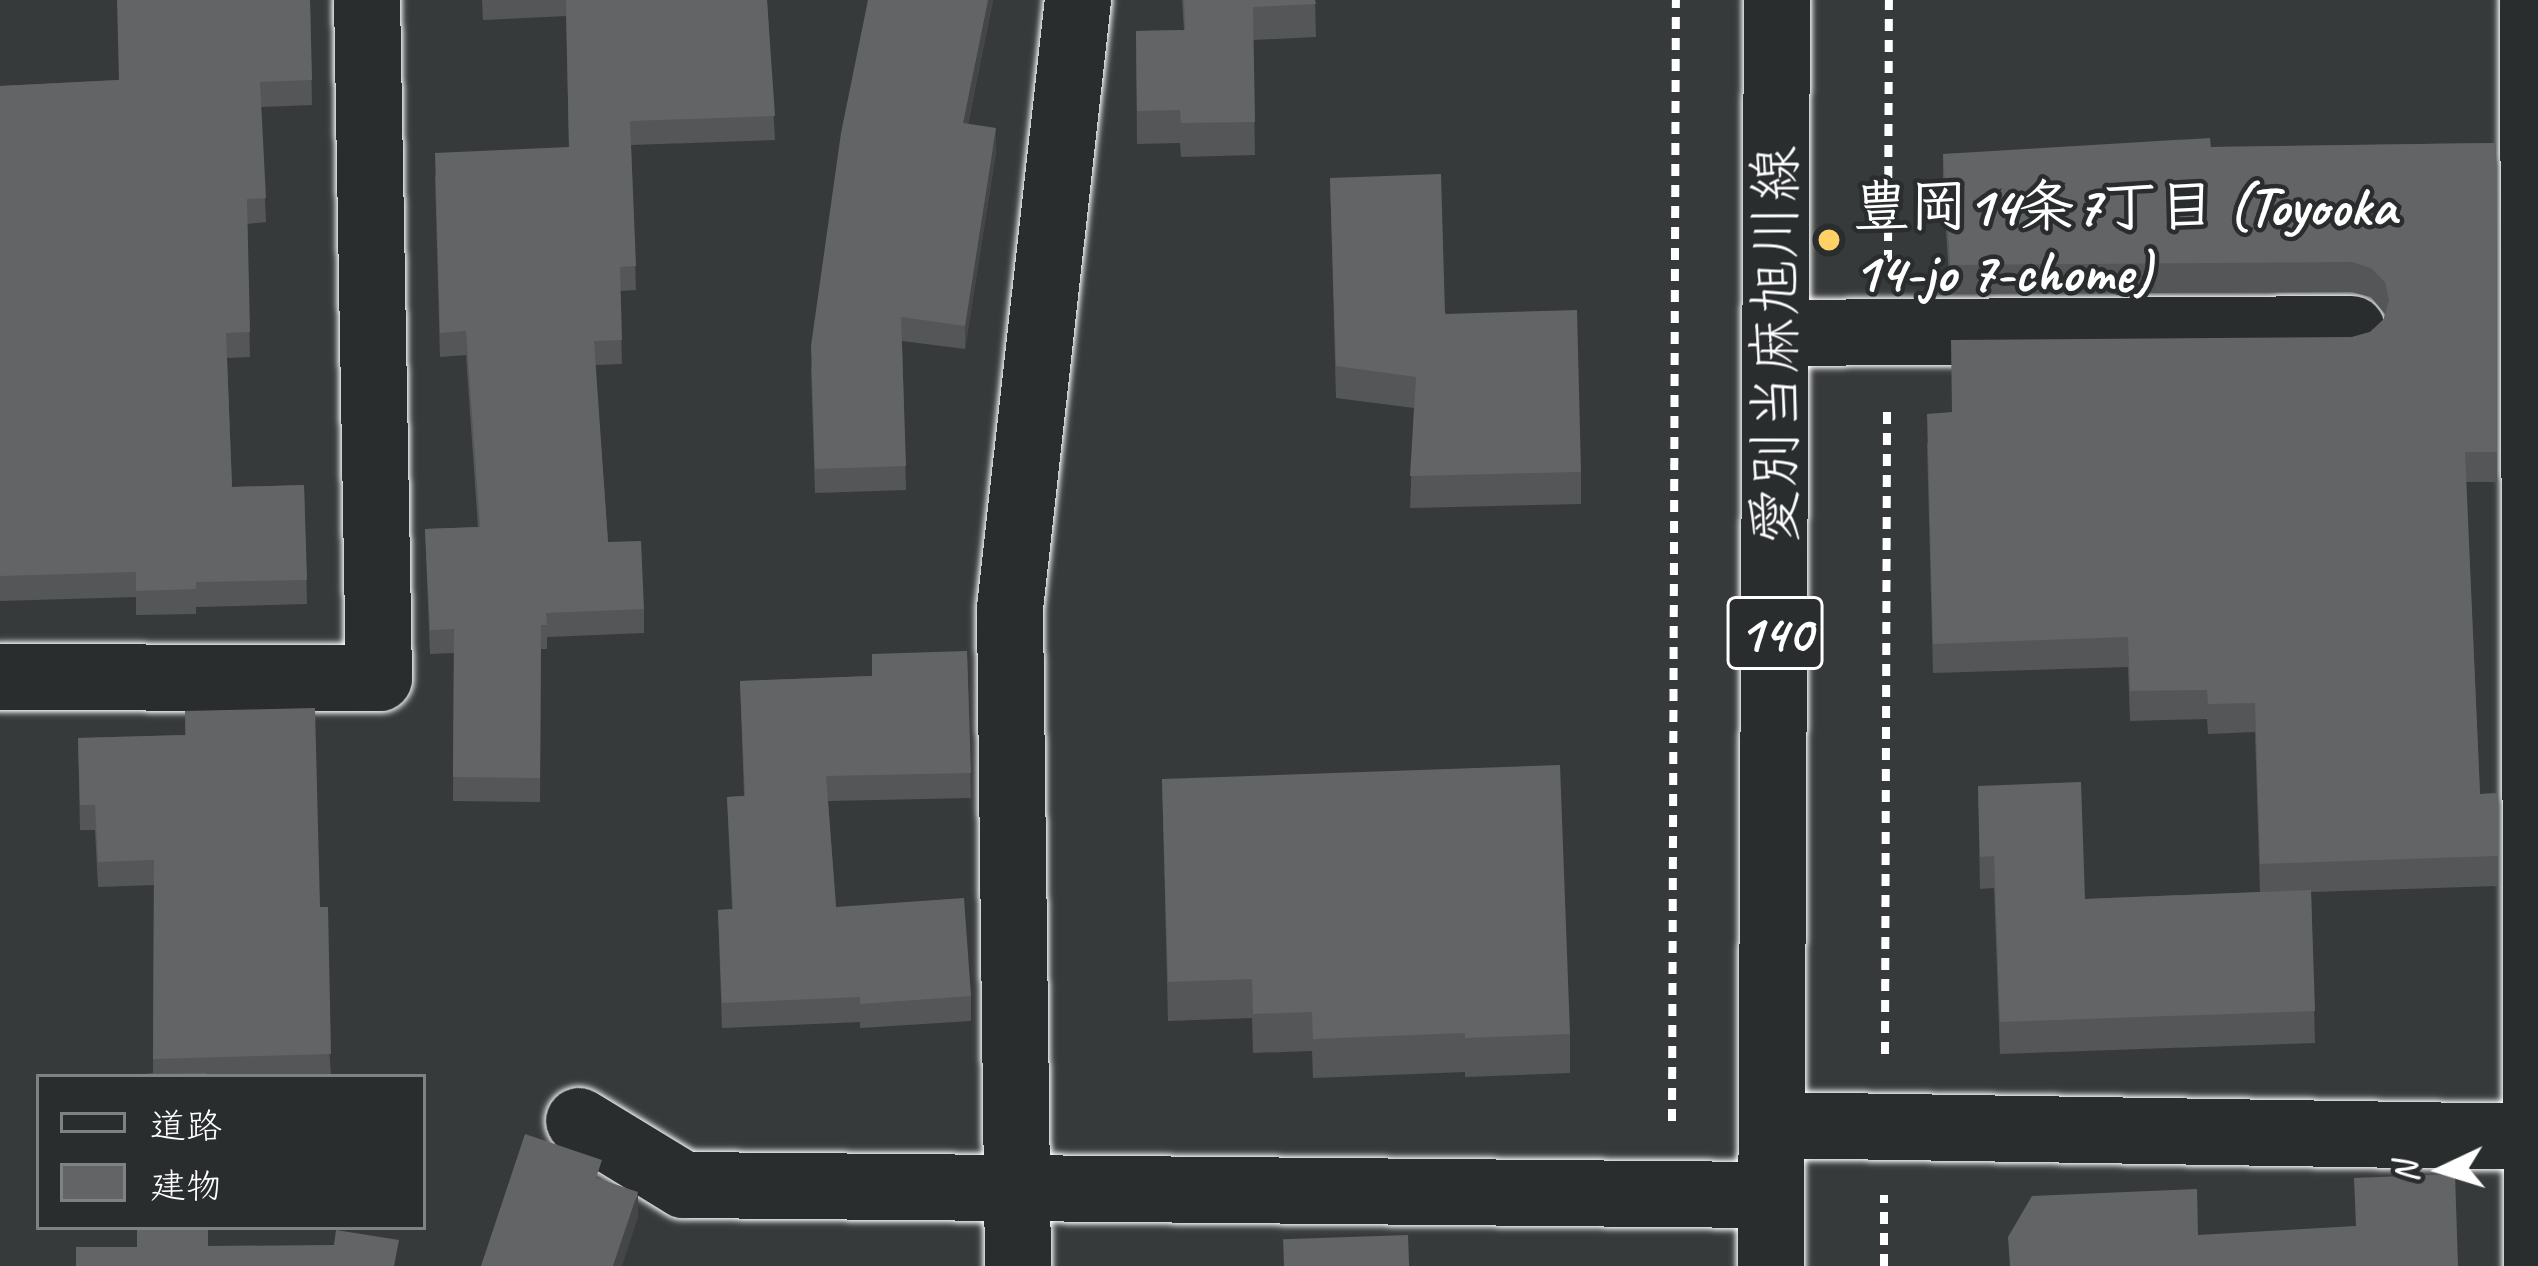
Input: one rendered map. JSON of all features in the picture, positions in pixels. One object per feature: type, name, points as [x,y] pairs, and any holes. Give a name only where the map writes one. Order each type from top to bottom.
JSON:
[{"type":"street","points":[[0,677],[379,678],[367,0]]},
{"type":"street","points":[[1018,1266],[1010,608],[1078,0]]},
{"type":"street","name":"愛別当麻旭川線","points":[[1771,1266],[1777,0]]},
{"type":"street","points":[[2534,0],[2537,1266]]},
{"type":"street","points":[[1776,333],[2352,329]]},
{"type":"street","points":[[579,1121],[684,1185],[1772,1195]]},
{"type":"street","points":[[1772,1125],[2538,1137]]},
{"type":"path","points":[[1672,1194],[1676,0]]},
{"type":"path","points":[[1884,1266],[1889,0]]},
{"type":"building","points":[[117,0],[310,0],[312,80],[260,82],[266,198],[247,199],[250,332],[226,333],[232,487],[304,485],[307,580],[196,582],[196,589],[136,591],[136,572],[0,576],[0,86],[119,80]]},
{"type":"building","points":[[566,0],[767,0],[775,116],[630,121],[636,266],[620,267],[622,340],[594,341],[608,542],[641,541],[644,609],[546,613],[547,625],[541,625],[540,778],[453,777],[454,629],[430,630],[425,529],[480,527],[466,331],[440,333],[435,153],[569,147]]},
{"type":"building","points":[[868,0],[988,0],[963,123],[996,128],[965,326],[901,317],[906,466],[815,469],[811,346],[841,133]]},
{"type":"building","points":[[1184,0],[1315,0],[1316,4],[1253,7],[1255,122],[1181,123],[1180,110],[1137,111],[1136,31],[1185,30]]},
{"type":"building","points":[[2210,138],[2211,147],[2496,143],[2497,452],[2465,452],[2480,794],[2498,793],[2498,856],[2260,864],[2255,703],[2208,704],[2207,690],[2130,691],[2128,637],[1933,644],[1927,414],[1952,412],[1951,340],[2352,337],[2370,332],[2384,319],[2389,300],[2385,282],[2371,268],[2352,262],[1950,265],[1943,154]]},
{"type":"building","points":[[1441,174],[1445,314],[1577,310],[1581,472],[1410,476],[1416,377],[1336,366],[1330,178]]},
{"type":"building","points":[[967,651],[971,773],[826,776],[836,907],[964,898],[971,996],[860,1004],[860,997],[722,1003],[718,910],[733,909],[727,797],[745,796],[740,681],[872,676],[872,654]]},
{"type":"building","points":[[315,708],[320,907],[328,907],[331,1054],[153,1059],[154,860],[98,862],[95,805],[80,805],[78,738],[186,735],[185,711]]},
{"type":"building","points":[[1560,765],[1570,1034],[1313,1039],[1312,1012],[1253,1014],[1252,979],[1168,982],[1162,779]]},
{"type":"building","points":[[2081,782],[2085,899],[2311,890],[2315,1011],[2000,1022],[1994,856],[1980,857],[1978,786]]},
{"type":"building","points":[[525,1134],[602,1160],[596,1178],[638,1192],[613,1266],[481,1266]]},
{"type":"building","points":[[2455,1174],[2458,1266],[2010,1266],[2008,1237],[2032,1196],[2197,1189],[2198,1235],[2356,1226],[2354,1178]]},
{"type":"building","points":[[137,1230],[208,1230],[208,1246],[334,1245],[336,1230],[399,1240],[394,1266],[76,1266],[76,1247],[137,1247]]},
{"type":"building","points":[[1408,1235],[1409,1266],[1284,1266],[1283,1239]]},
{"type":"place","name":"豊岡14条7丁目 (Toyooka 14-jo 7-chome)","points":[[1829,240]]}]
